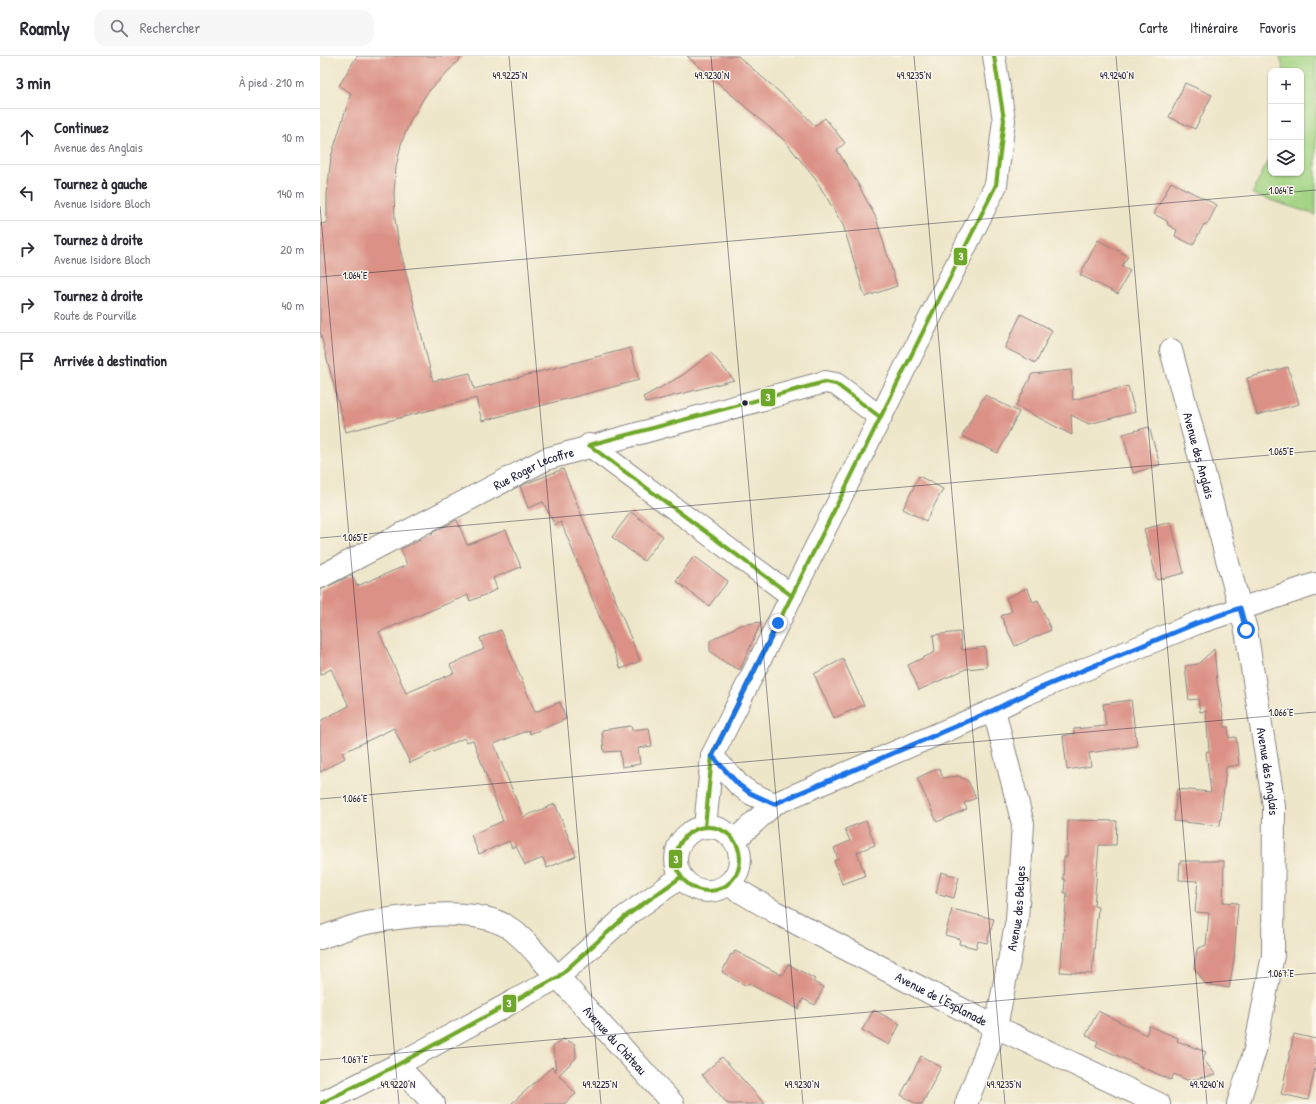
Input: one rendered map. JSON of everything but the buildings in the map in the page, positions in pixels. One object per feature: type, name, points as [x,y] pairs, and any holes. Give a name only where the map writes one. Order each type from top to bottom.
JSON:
[{"type":"street","points":[[705,827],[712,756],[996,185],[1004,120],[994,56]]},
{"type":"street","name":"Avenue des Anglais","points":[[1171,350],[1246,630],[1274,806],[1273,955],[1255,1050],[1238,1104]]},
{"type":"street","points":[[589,446],[825,382],[836,384],[880,417]]},
{"type":"street","name":"Rue Roger Lecoffre","points":[[320,578],[546,459],[589,446],[792,596]]},
{"type":"street","points":[[735,840],[774,804],[994,710],[1026,694],[1197,623],[1316,584]]},
{"type":"street","name":"Avenue des Belges","points":[[966,1104],[996,1027],[1017,920],[1023,824],[994,710]]},
{"type":"street","points":[[712,756],[739,785],[750,793],[774,804]]},
{"type":"street","points":[[705,827],[717,828],[727,832],[735,840],[740,849],[740,869],[736,878],[729,885],[719,890],[708,892],[698,890],[688,885],[681,877],[677,867],[676,856],[679,845],[685,836],[694,830],[705,827]]},
{"type":"street","points":[[320,1104],[397,1065],[558,977],[626,916],[681,877]]},
{"type":"street","name":"Avenue de l'Esplanade","points":[[729,885],[775,912],[996,1027],[1159,1104]]},
{"type":"street","name":"Avenue du Château","points":[[320,938],[365,923],[418,916],[451,914],[489,918],[508,927],[525,941],[673,1104]]},
{"type":"street","points":[[397,1065],[434,1104]]},
{"type":"green space","points":[[1280,56],[1316,56],[1316,215],[1252,194],[1268,160],[1268,176],[1304,176],[1304,68],[1283,68]]},
{"type":"transit line","name":"3","points":[[705,827],[712,756],[996,185],[1004,120],[994,56]]},
{"type":"transit line","name":"3","points":[[589,445],[825,382],[836,384],[880,417]]},
{"type":"transit line","name":"3","points":[[589,445],[792,596]]},
{"type":"transit line","name":"3","points":[[702,827],[714,827],[731,836],[738,847],[740,859],[738,871],[731,882],[714,891],[702,891],[690,886],[681,877],[676,865],[676,853],[681,841],[690,832],[702,827]]},
{"type":"transit line","name":"3","points":[[320,1104],[397,1065],[558,977],[626,916],[681,877]]},
{"type":"route","points":[[778,623],[712,756],[739,785],[750,793],[774,804],[994,710],[1026,694],[1197,623],[1240,608],[1246,630]]}]
